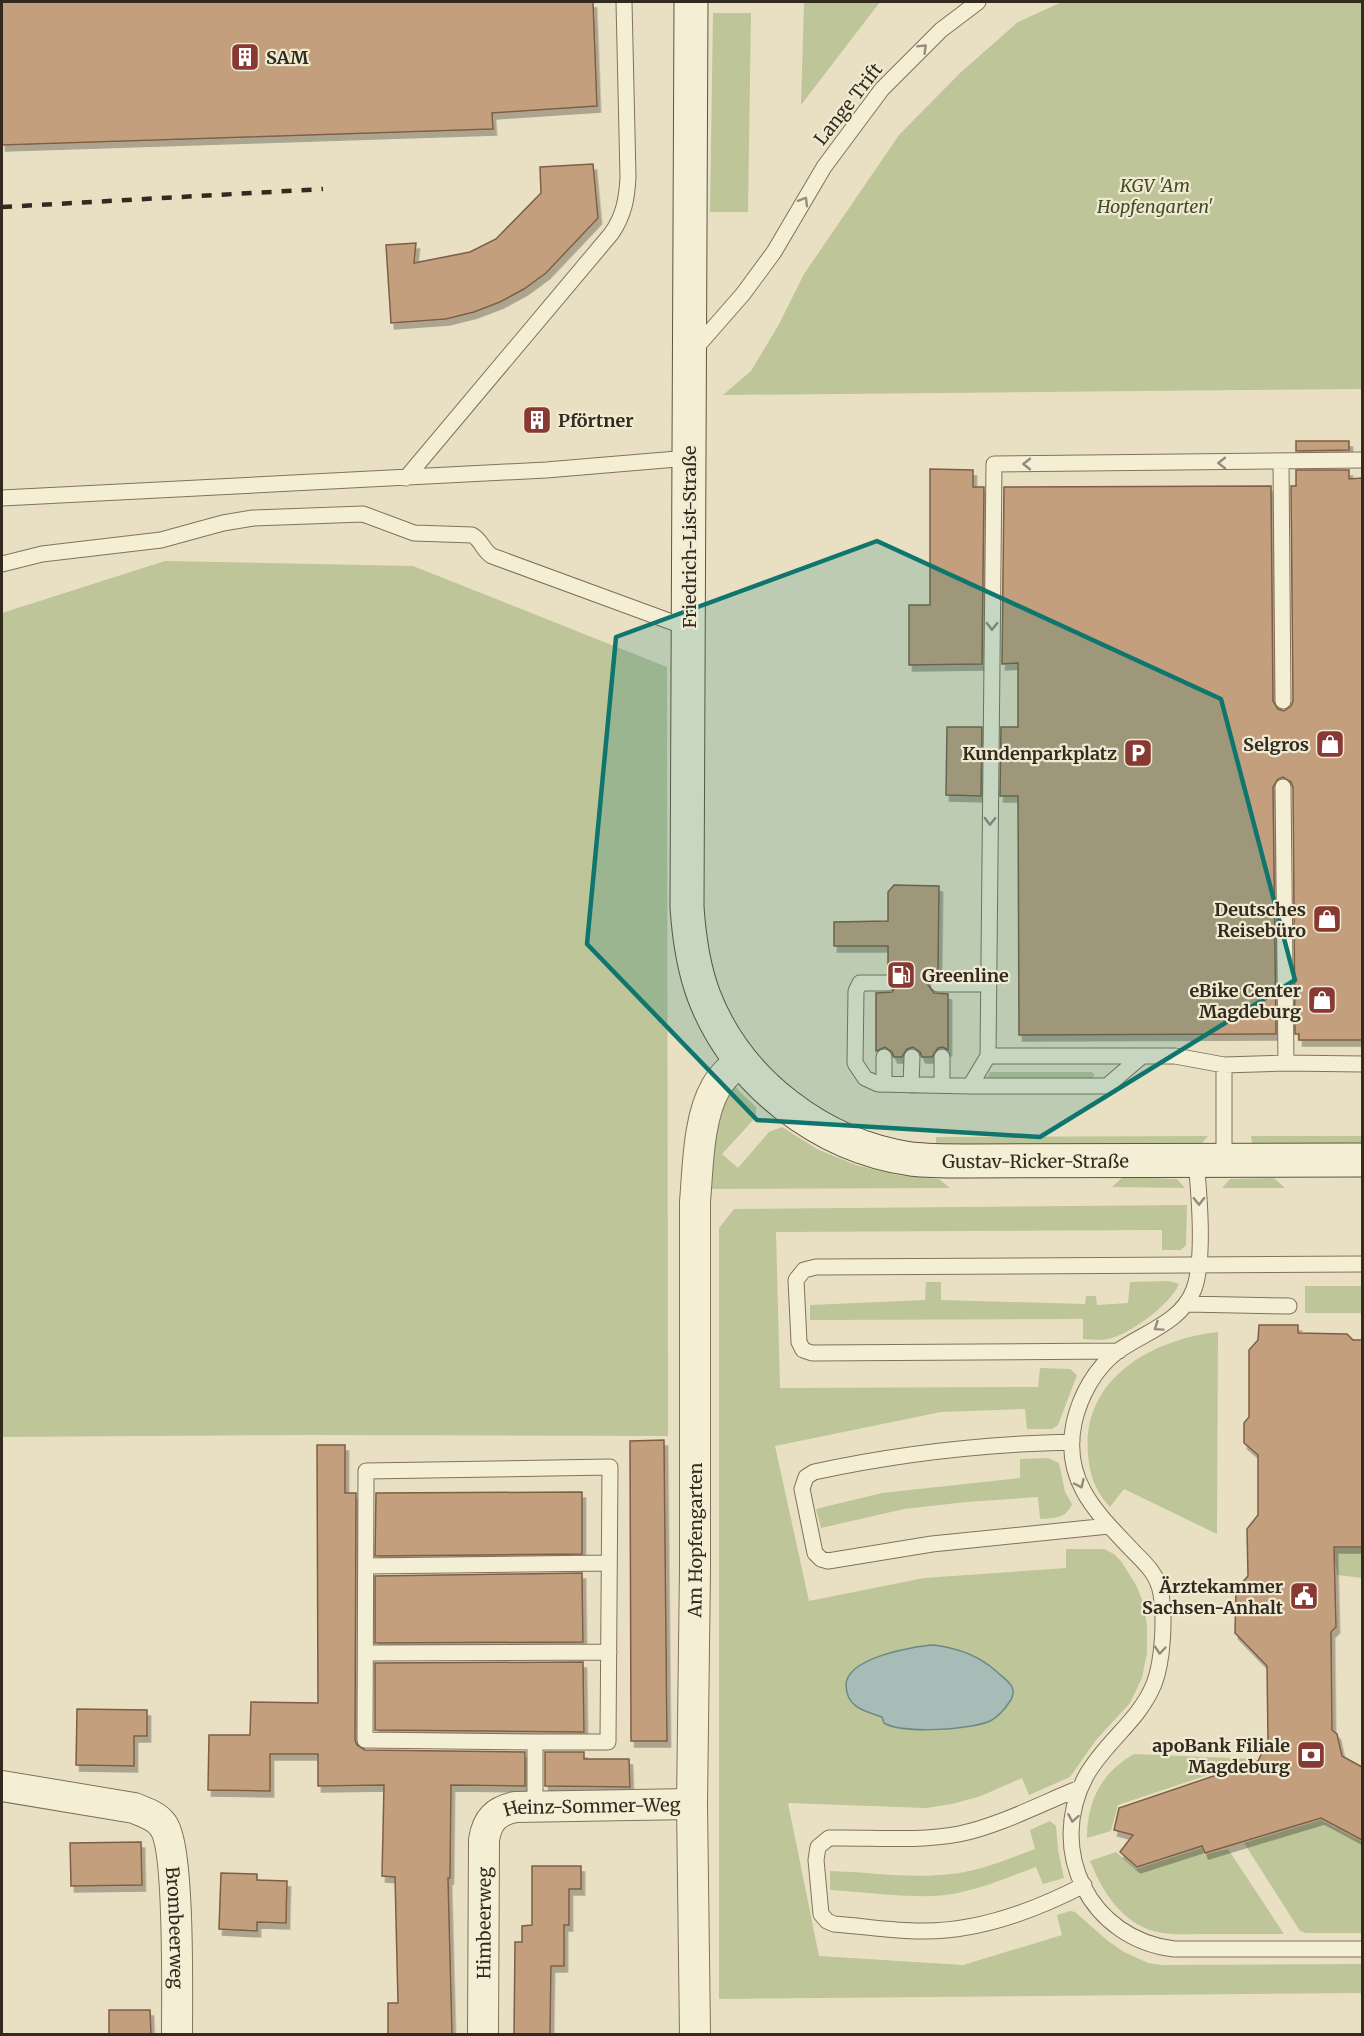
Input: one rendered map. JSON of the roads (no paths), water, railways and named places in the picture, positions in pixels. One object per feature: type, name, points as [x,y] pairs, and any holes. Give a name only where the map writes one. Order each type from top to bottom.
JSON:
[{"type":"street","name":"Friedrich-List-Straße","points":[[691,2],[688,931],[704,996],[714,1019],[741,1060]]},
{"type":"street","name":"Gustav-Ricker-Straße","points":[[741,1060],[775,1096],[805,1119],[847,1141],[891,1155],[926,1161],[1362,1160]]},
{"type":"street","name":"Am Hopfengarten","points":[[695,2034],[692,1804],[695,1580],[695,1202],[699,1153],[709,1102],[724,1076],[741,1060]]},
{"type":"street","name":"Brombeerweg","points":[[2,1786],[134,1808],[162,1823],[169,1841],[173,1872],[177,2034]]},
{"type":"street","name":"Heinz-Sommer-Weg","points":[[494,1815],[504,1809],[535,1807],[692,1804]]},
{"type":"street","name":"Himbeerweg","points":[[483,2034],[484,1840],[486,1827],[494,1815]]},
{"type":"lane","points":[[406,478],[611,234],[619,220],[625,206],[628,177],[624,2]]},
{"type":"lane","name":"Lange Trift","points":[[689,356],[743,294],[774,252],[824,167],[882,89],[941,30],[978,2]]},
{"type":"lane","points":[[2,498],[546,470],[689,458]]},
{"type":"lane","points":[[970,1086],[988,1056],[994,464],[1362,460]]},
{"type":"lane","points":[[1281,462],[1283,701]]},
{"type":"lane","points":[[2,564],[42,554],[150,542],[238,520],[363,514],[414,533],[472,535],[478,538],[492,556],[688,628]]},
{"type":"lane","points":[[1283,787],[1286,1063]]},
{"type":"lane","points":[[885,986],[860,983],[856,988],[855,1058],[858,1070],[865,1078],[873,1082],[911,1085],[1107,1086],[1142,1056]]},
{"type":"lane","points":[[941,987],[988,984]]},
{"type":"lane","points":[[988,1056],[1175,1056],[1224,1065],[1362,1064]]},
{"type":"lane","points":[[884,1057],[884,1084]]},
{"type":"lane","points":[[911,1085],[912,1057]]},
{"type":"lane","points":[[942,1057],[942,1085]]},
{"type":"lane","points":[[1224,1065],[1210,1160],[1199,1196],[1199,1264],[1194,1289],[1186,1304],[1175,1316],[1119,1351],[1098,1371],[1077,1412],[1072,1442],[1076,1477],[1090,1504],[1109,1526],[1140,1548],[1154,1572],[1161,1594],[1162,1622],[1158,1670],[1154,1684],[1140,1710],[1097,1759],[1080,1788],[1073,1815],[1071,1840],[1073,1856],[1092,1902],[1111,1924],[1128,1935],[1154,1945],[1174,1949],[1362,1948]]},
{"type":"lane","points":[[1119,1351],[812,1353],[803,1350],[799,1342],[796,1280],[804,1270],[816,1267],[1362,1264]]},
{"type":"lane","points":[[1186,1304],[1289,1306]]},
{"type":"lane","points":[[1072,1442],[997,1444],[942,1449],[874,1459],[814,1472],[806,1477],[802,1489],[815,1553],[819,1558],[828,1561],[932,1544],[1109,1526]]},
{"type":"lane","points":[[610,1467],[609,1563],[608,1742],[365,1740],[366,1471],[610,1467]]},
{"type":"lane","points":[[366,1566],[609,1563]]},
{"type":"lane","points":[[366,1653],[609,1652]]},
{"type":"lane","points":[[535,1742],[535,1807]]},
{"type":"lane","points":[[1080,1788],[1007,1818],[962,1833],[925,1839],[828,1838],[818,1847],[816,1857],[821,1914],[827,1921],[834,1924],[923,1931],[971,1926],[1007,1917],[1084,1885]]},
{"type":"water","points":[[934,1645],[959,1650],[975,1657],[989,1665],[1007,1681],[1013,1689],[1013,1694],[1001,1713],[992,1720],[970,1726],[921,1730],[906,1729],[884,1723],[882,1717],[853,1704],[846,1686],[849,1676],[856,1668],[882,1655]]},
{"type":"railway","points":[[2,207],[323,189]]},
{"type":"place","name":"SAM","points":[[245,57]]},
{"type":"place","name":"Pförtner","points":[[537,420]]},
{"type":"place","name":"Selgros","points":[[1330,744]]},
{"type":"place","name":"Kundenparkplatz","points":[[1138,753]]},
{"type":"place","name":"Deutsches Reisebüro","points":[[1327,919]]},
{"type":"place","name":"Greenline","points":[[901,975]]},
{"type":"place","name":"eBike Center Magdeburg","points":[[1322,1000]]},
{"type":"place","name":"Ärztekammer Sachsen-Anhalt","points":[[1304,1596]]},
{"type":"place","name":"apoBank Filiale Magdeburg","points":[[1311,1755]]},
{"type":"park label","name":"KGV 'Am Hopfengarten'","points":[[1155,195]]}]
